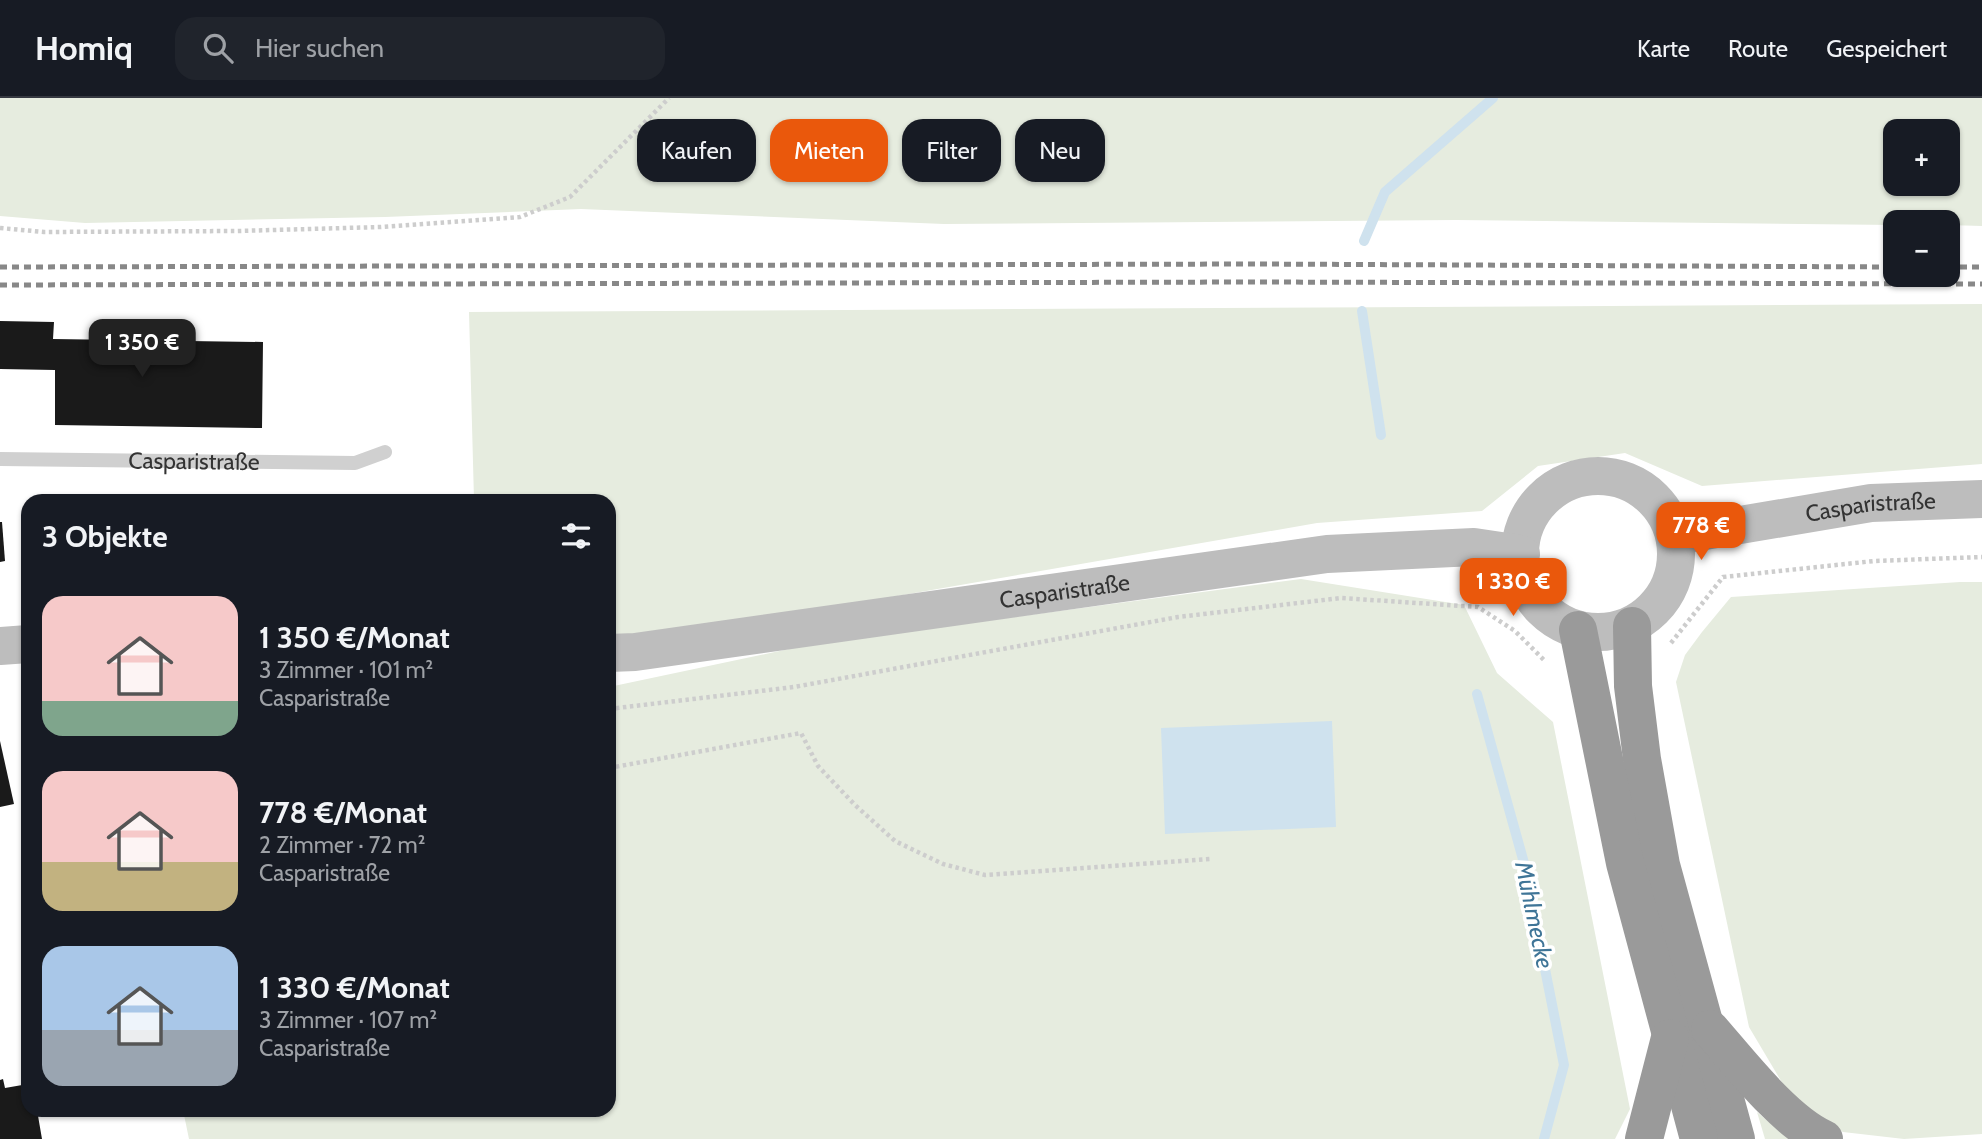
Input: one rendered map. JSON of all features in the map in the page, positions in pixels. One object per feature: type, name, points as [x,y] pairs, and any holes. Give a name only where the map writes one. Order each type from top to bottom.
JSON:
[{"type":"highway","points":[[1632,626],[1633,686],[1642,759],[1687,1029],[1699,1139]]},
{"type":"highway","points":[[1578,630],[1625,863],[1687,1029],[1736,1139]]},
{"type":"highway","points":[[1643,1139],[1687,1029]]},
{"type":"highway","points":[[1687,1029],[1796,1120],[1824,1139]]},
{"type":"main road","points":[[1601,474],[1634,484],[1660,508],[1675,536],[1675,573],[1667,591],[1652,611],[1632,626],[1608,632],[1578,630],[1556,619],[1523,581],[1522,534],[1529,517],[1542,500],[1567,483],[1601,474]]},
{"type":"main road","name":"Casparistraße","points":[[1675,536],[1871,503],[1982,499]]},
{"type":"main road","name":"Casparistraße","points":[[616,653],[1327,554],[1474,547],[1521,554]]},
{"type":"main road","points":[[0,646],[21,644]]},
{"type":"lane","name":"Casparistraße","points":[[0,459],[355,463],[385,452]]},
{"type":"path","points":[[0,228],[44,232],[237,231],[381,227],[520,217],[570,197],[669,98]]},
{"type":"path","points":[[1670,646],[1723,577],[1874,561],[1982,557]]},
{"type":"path","points":[[616,708],[794,687],[1178,617],[1341,598],[1478,607],[1515,631],[1546,662]]},
{"type":"path","points":[[616,767],[802,733],[818,766],[855,805],[895,841],[943,864],[985,875],[1211,859]]},
{"type":"shaded area","points":[[0,98],[1982,98],[1982,226],[1960,225],[1960,210],[1883,210],[1883,225],[1456,220],[944,224],[581,209],[385,217],[85,223],[0,216]]},
{"type":"shaded area","points":[[1982,304],[1982,464],[1702,486],[1625,453],[1538,466],[1482,511],[1317,523],[880,599],[616,639],[616,494],[474,494],[469,312]]},
{"type":"shaded area","points":[[1301,579],[1464,605],[1497,673],[1553,722],[1630,1109],[1615,1139],[189,1139],[184,1117],[616,1117],[616,686],[817,643]]},
{"type":"shaded area","points":[[1982,582],[1982,1134],[1904,1139],[1843,1132],[1790,1096],[1749,1027],[1676,682],[1685,655],[1731,597]]},
{"type":"shaded area","points":[[1757,1112],[1789,1139],[1765,1139]]},
{"type":"water","points":[[1332,721],[1336,827],[1165,834],[1161,728]]},
{"type":"building","points":[[0,321],[54,322],[53,339],[263,342],[262,428],[55,425],[55,370],[0,369]]},
{"type":"building","points":[[0,522],[5,561],[0,562]]},
{"type":"building","points":[[0,741],[14,804],[0,807]]},
{"type":"building","points":[[3,1079],[5,1088],[21,1085],[21,1117],[38,1117],[42,1139],[0,1139],[0,1080]]},
{"type":"waterway","points":[[1364,241],[1385,192],[1493,98]]},
{"type":"waterway","name":"Mühlmecke","points":[[1362,311],[1381,435]]},
{"type":"waterway","name":"Mühlmecke","points":[[1477,694],[1524,863],[1564,1065],[1544,1139]]},
{"type":"railway","points":[[0,267],[1253,264],[1883,267]]},
{"type":"railway","points":[[1960,267],[1982,267]]},
{"type":"railway","points":[[0,285],[1253,282],[1982,284]]}]
